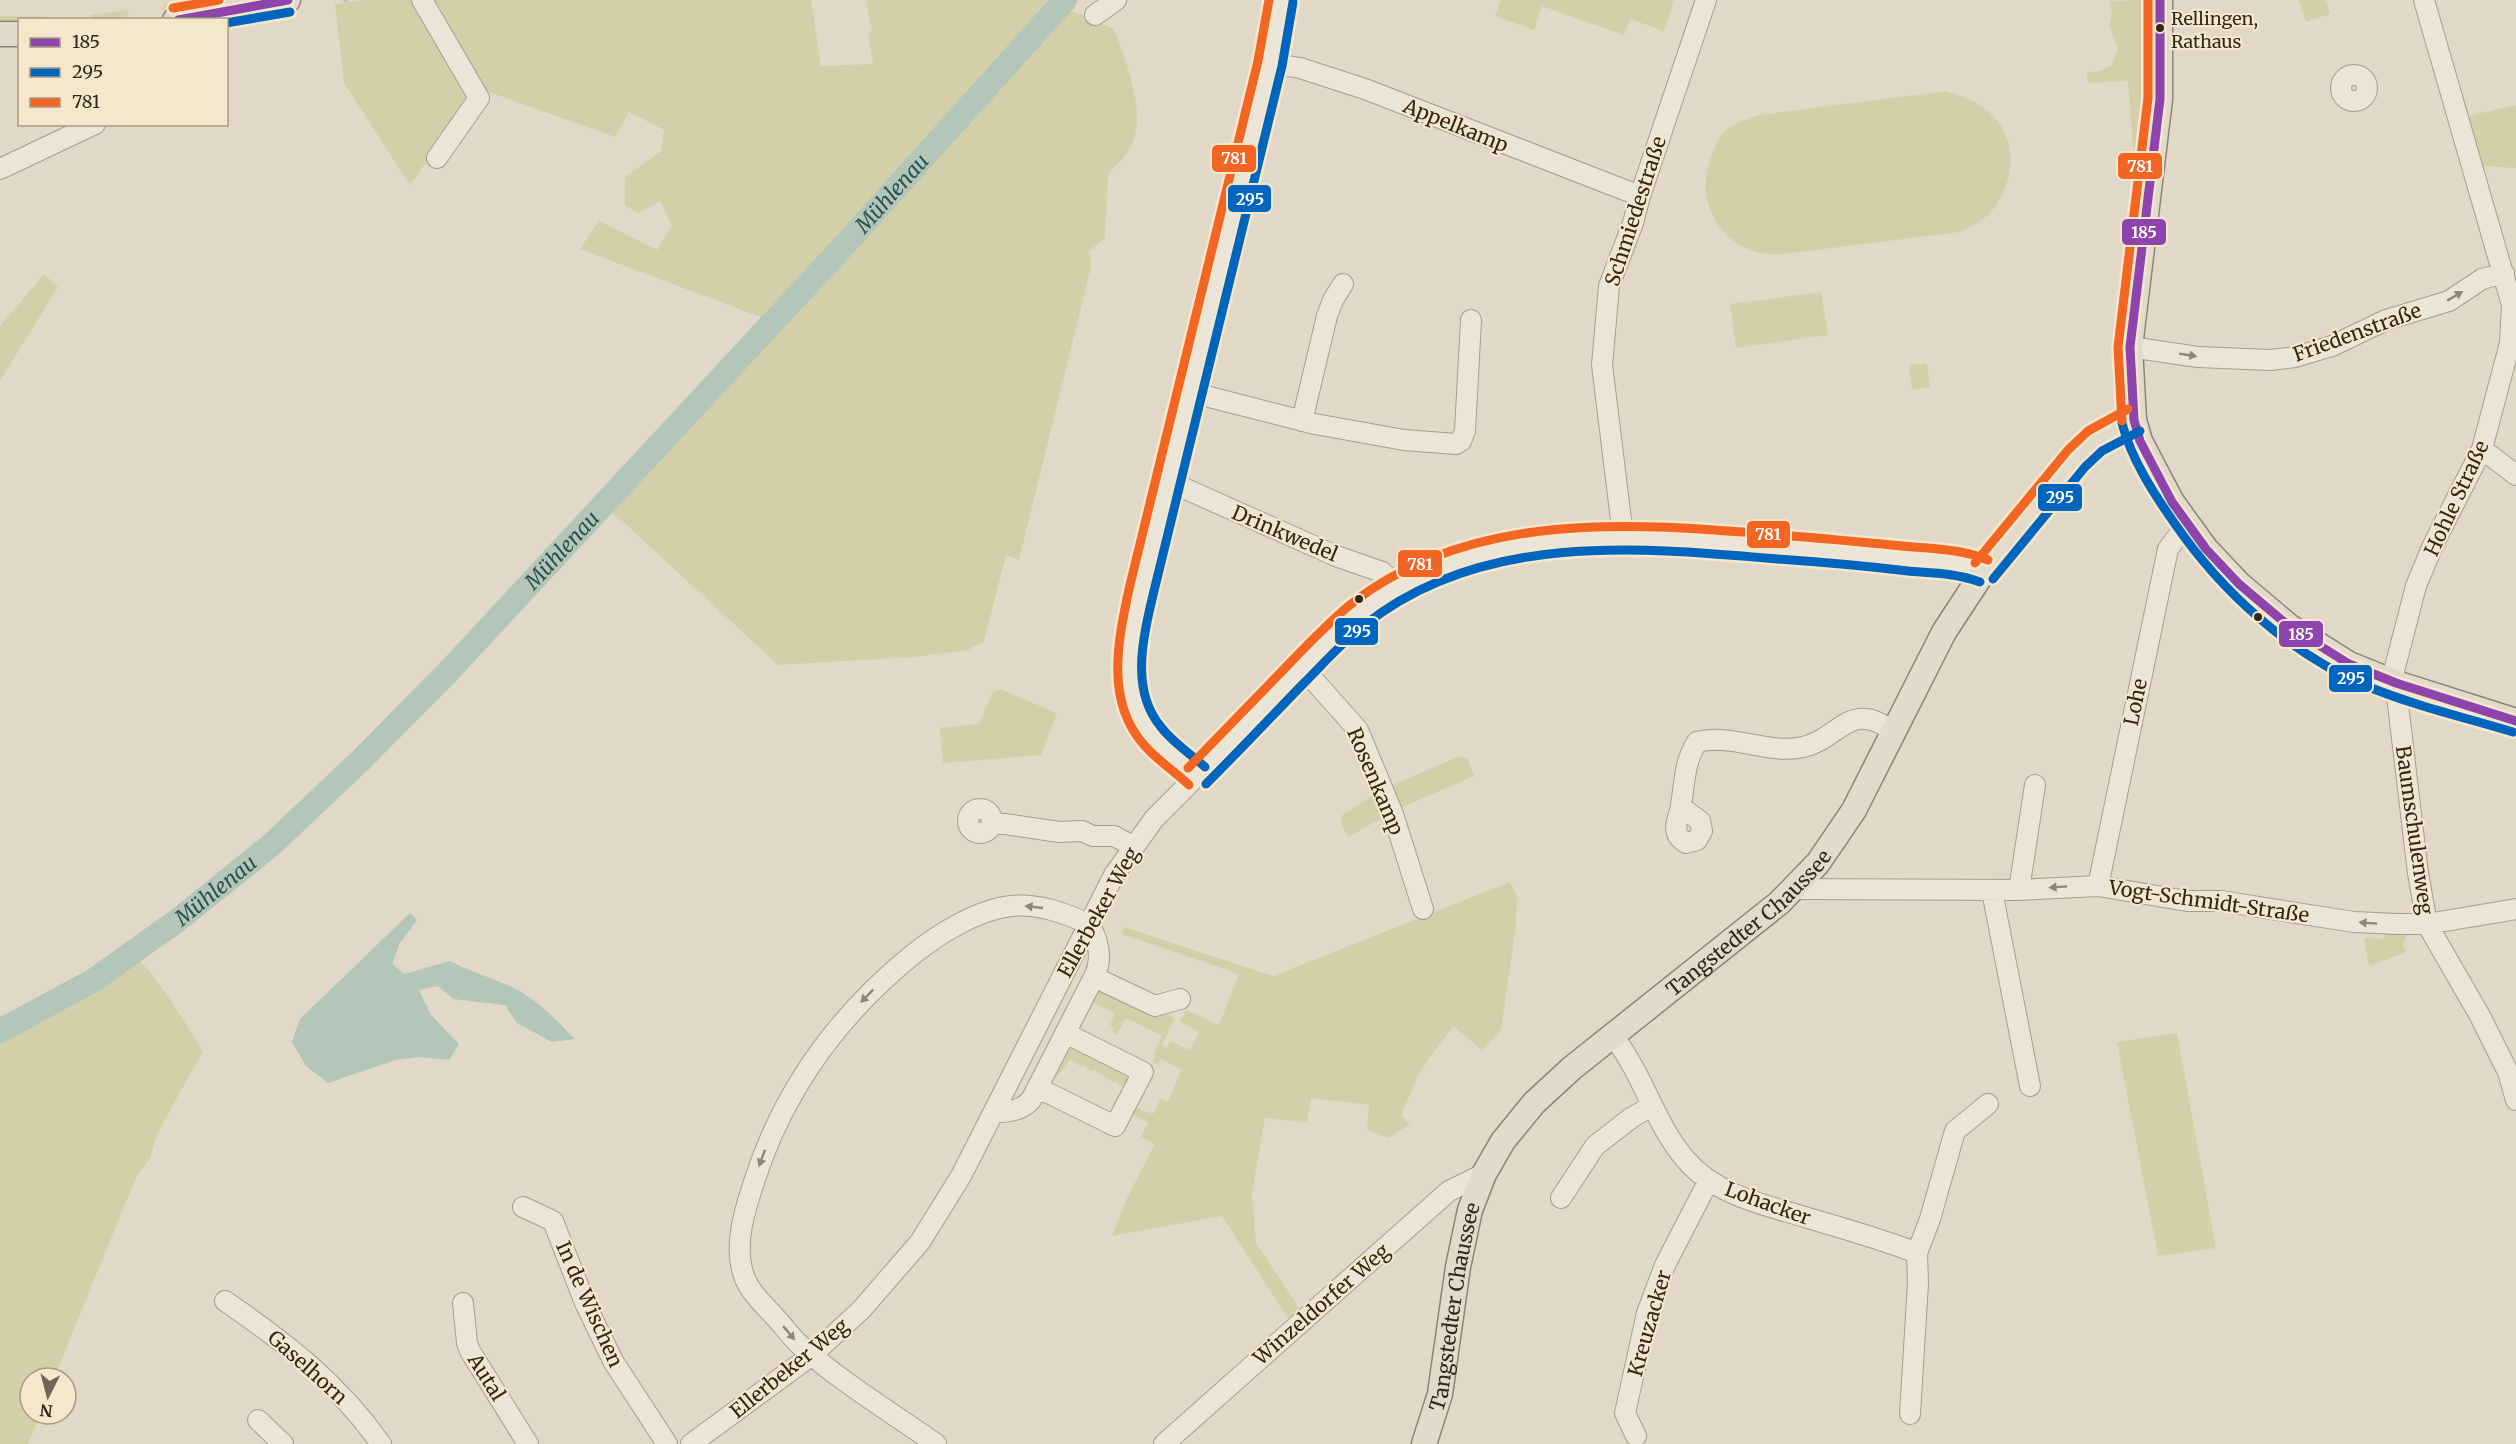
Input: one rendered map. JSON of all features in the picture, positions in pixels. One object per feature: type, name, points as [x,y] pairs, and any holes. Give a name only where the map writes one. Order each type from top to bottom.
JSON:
[{"type":"main road","points":[[186,18],[288,0]]},
{"type":"main road","points":[[2160,0],[2160,99],[2130,346],[2134,420],[2140,441],[2172,502],[2206,549],[2239,584],[2290,627],[2349,664],[2396,683],[2516,721]]},
{"type":"main road","points":[[0,34],[18,34]]},
{"type":"main road","name":"Tangstedter Chaussee","points":[[1424,1444],[1440,1394],[1463,1239],[1470,1210],[1484,1174],[1517,1121],[1557,1082],[1612,1035],[1794,889],[1839,835],[1872,779],[1944,632],[1984,571],[2076,459],[2095,441],[2134,420]]},
{"type":"street","points":[[422,0],[479,98],[437,158]]},
{"type":"street","points":[[1095,15],[1116,0]]},
{"type":"street","points":[[1197,776],[1151,735],[1140,720],[1133,703],[1129,677],[1135,621],[1270,63],[1281,0]]},
{"type":"street","name":"Schmiedestraße","points":[[1623,536],[1602,365],[1609,286],[1633,223],[1706,0]]},
{"type":"street","name":"Hohle Straße","points":[[2396,683],[2395,661],[2416,586],[2433,545],[2482,449],[2510,343],[2514,296],[2504,273],[2424,0]]},
{"type":"street","name":"Appelkamp","points":[[1270,63],[1300,68],[1365,89],[1640,196]]},
{"type":"street","points":[[0,169],[91,126]]},
{"type":"street","name":"Friedenstraße","points":[[2130,346],[2198,357],[2270,360],[2295,357],[2332,346],[2386,320],[2449,301],[2482,279],[2504,273]]},
{"type":"street","points":[[1302,421],[1327,316],[1343,284]]},
{"type":"street","points":[[1190,392],[1302,421],[1404,440],[1456,444],[1461,441],[1465,431],[1471,320]]},
{"type":"street","points":[[2482,449],[2516,475]]},
{"type":"street","name":"Drinkwedel","points":[[1168,482],[1336,556],[1382,572],[1400,588]]},
{"type":"street","name":"Lohe","points":[[2098,886],[2168,549],[2180,533],[2190,529]]},
{"type":"street","name":"Ellerbeker Weg","points":[[691,1444],[812,1355],[876,1294],[920,1242],[951,1195],[1114,875],[1133,846],[1154,819],[1302,668],[1362,612],[1400,588],[1460,561],[1499,550],[1570,539],[1623,536],[1880,555],[1964,564],[1984,571]]},
{"type":"street","name":"Rosenkamp","points":[[1302,668],[1358,730],[1390,805],[1423,909]]},
{"type":"street","name":"Baumschulenweg","points":[[2396,683],[2427,924],[2508,1072],[2516,1100]]},
{"type":"street","points":[[1681,807],[1683,775],[1689,754],[1697,742],[1712,738],[1768,747],[1803,747],[1820,740],[1844,723],[1862,719],[1878,722],[1895,733]]},
{"type":"street","points":[[2019,890],[2035,785]]},
{"type":"street","points":[[992,822],[1059,832],[1082,831],[1093,836],[1114,836],[1133,846]]},
{"type":"street","name":"Vogt-Schmidt-Straße","points":[[1794,889],[1992,891],[2098,886],[2187,901],[2221,901],[2254,905],[2354,922],[2427,924],[2516,909]]},
{"type":"street","points":[[1992,891],[2030,1086]]},
{"type":"street","points":[[936,1444],[812,1355],[760,1301],[744,1278],[740,1257],[745,1208],[775,1125],[815,1057],[852,1012],[890,974],[928,943],[968,920],[1009,906],[1047,908],[1089,924],[1098,946],[1099,961],[1094,977],[1038,1088],[1024,1107],[1017,1111],[993,1113]]},
{"type":"street","points":[[1094,977],[1155,1006],[1180,999]]},
{"type":"street","points":[[1038,1088],[1115,1126],[1143,1072],[1065,1033]]},
{"type":"street","name":"Lohacker","points":[[1612,1035],[1633,1064],[1670,1139],[1687,1162],[1709,1180],[1753,1201],[1917,1253]]},
{"type":"street","points":[[1910,1414],[1918,1283],[1917,1253],[1930,1219],[1955,1131],[1988,1104]]},
{"type":"street","points":[[1561,1198],[1595,1146],[1631,1118],[1652,1106]]},
{"type":"street","name":"Winzeldorfer Weg","points":[[1164,1444],[1449,1191],[1484,1174]]},
{"type":"street","name":"Kreuzacker","points":[[1636,1436],[1625,1413],[1647,1313],[1665,1265],[1709,1180]]},
{"type":"street","name":"In de Wischen","points":[[523,1207],[553,1221],[585,1303],[613,1361],[667,1444]]},
{"type":"street","name":"Gaselhorn","points":[[225,1301],[282,1340],[336,1389],[364,1420],[381,1444]]},
{"type":"street","name":"Autal","points":[[464,1303],[467,1343],[470,1352],[528,1444]]},
{"type":"street","points":[[258,1420],[284,1444]]},
{"type":"shaded area","points":[[187,0],[242,0],[170,13],[163,10],[164,4]]},
{"type":"shaded area","points":[[364,0],[415,0],[472,97],[410,185],[344,83],[335,4]]},
{"type":"shaded area","points":[[432,0],[811,0],[821,66],[873,64],[868,35],[872,31],[866,0],[1077,0],[1068,9],[1114,29],[1134,90],[1137,123],[1134,139],[1128,152],[1108,173],[1105,238],[1089,251],[1091,267],[1019,560],[1006,555],[984,641],[968,650],[914,657],[778,665],[607,507],[948,141],[940,133],[768,320],[580,249],[599,221],[657,250],[672,226],[660,201],[639,213],[625,205],[625,177],[661,151],[664,130],[629,112],[615,137],[478,88]]},
{"type":"shaded area","points":[[1501,0],[1674,1],[1664,31],[1630,19],[1624,35],[1542,6],[1534,30],[1495,16]]},
{"type":"shaded area","points":[[2146,0],[2143,27],[2145,111],[2143,169],[2135,171],[2128,81],[2088,83],[2087,72],[2100,71],[2112,65],[2118,48],[2109,26],[2112,13],[2109,1]]},
{"type":"shaded area","points":[[2299,0],[2326,0],[2330,14],[2306,22]]},
{"type":"shaded area","points":[[127,10],[129,12],[126,18],[92,18],[90,15]]},
{"type":"shaded area","points":[[0,16],[53,17],[18,18],[18,28],[0,28]]},
{"type":"shaded area","points":[[1946,91],[1972,101],[1989,112],[2002,128],[2008,140],[2010,153],[2008,180],[1997,205],[1985,218],[1960,232],[1775,255],[1752,251],[1739,245],[1720,227],[1713,216],[1706,191],[1709,164],[1720,137],[1725,130],[1734,125],[1759,115]]},
{"type":"shaded area","points":[[2516,105],[2516,168],[2481,166],[2468,116]]},
{"type":"shaded area","points":[[44,274],[58,287],[0,381],[0,326]]},
{"type":"shaded area","points":[[1821,292],[1828,335],[1736,348],[1730,304]]},
{"type":"shaded area","points":[[1927,363],[1930,387],[1912,390],[1909,365]]},
{"type":"shaded area","points":[[1000,689],[1057,713],[1041,755],[943,763],[940,728],[979,724],[993,692]]},
{"type":"shaded area","points":[[1460,756],[1468,759],[1474,776],[1398,809],[1388,787]]},
{"type":"shaded area","points":[[1375,794],[1383,817],[1349,837],[1342,826],[1341,816]]},
{"type":"shaded area","points":[[1510,882],[1517,896],[1516,926],[1501,1030],[1482,1050],[1453,1026],[1420,1071],[1401,1116],[1410,1124],[1389,1138],[1367,1130],[1369,1105],[1311,1098],[1307,1123],[1265,1118],[1252,1192],[1256,1243],[1303,1314],[1292,1324],[1222,1216],[1112,1236],[1127,1198],[1155,1144],[1141,1137],[1148,1122],[1131,1114],[1129,1105],[1153,1114],[1161,1098],[1168,1102],[1181,1069],[1161,1059],[1158,1065],[1153,1062],[1156,1056],[1153,1055],[1162,1036],[1126,1018],[1117,1034],[1112,1032],[1114,1028],[1110,1025],[1115,1013],[1094,1003],[1088,1014],[1081,1011],[1103,984],[1175,1018],[1162,1045],[1167,1047],[1171,1041],[1190,1050],[1199,1032],[1180,1022],[1186,1010],[1219,1025],[1239,974],[1121,934],[1124,927],[1273,976]]},
{"type":"shaded area","points":[[410,913],[417,920],[400,943],[392,964],[404,974],[450,961],[506,984],[531,998],[575,1039],[552,1042],[517,1023],[505,1005],[453,999],[438,986],[419,990],[431,1015],[459,1044],[449,1060],[418,1057],[396,1060],[328,1083],[306,1066],[292,1042],[300,1019]]},
{"type":"shaded area","points":[[2386,933],[2406,935],[2403,946],[2407,952],[2369,966],[2364,938],[2384,939]]},
{"type":"shaded area","points":[[126,950],[137,958],[158,982],[203,1051],[157,1134],[150,1159],[137,1175],[59,1366],[18,1366],[18,1426],[35,1426],[28,1444],[0,1444],[0,1017]]},
{"type":"shaded area","points":[[2177,1033],[2216,1248],[2158,1256],[2117,1042]]},
{"type":"shaded area","points":[[1065,1042],[1133,1070],[1125,1089],[1094,1070],[1092,1072],[1083,1065],[1081,1067],[1071,1059],[1054,1078],[1048,1089]]},
{"type":"shaded area","points":[[1125,1090],[1117,1107],[1113,1103]]},
{"type":"waterway","points":[[170,8],[213,0]]},
{"type":"waterway","name":"Mühlenau","points":[[0,1031],[94,980],[178,920],[270,846],[362,759],[448,672],[850,239],[1065,0]]},
{"type":"transit line","name":"781","points":[[173,8],[219,0]]},
{"type":"transit line","name":"185","points":[[189,18],[288,0]]},
{"type":"transit line","name":"781","points":[[1189,785],[1160,761],[1144,745],[1132,728],[1119,690],[1121,629],[1258,61],[1269,0]]},
{"type":"transit line","name":"781","points":[[2122,421],[2118,347],[2148,98],[2148,0]]},
{"type":"transit line","name":"185","points":[[2160,0],[2160,99],[2130,347],[2134,420],[2140,441],[2172,502],[2206,549],[2239,584],[2290,627],[2349,664],[2396,683],[2516,721]]},
{"type":"transit line","name":"295","points":[[1205,767],[1171,738],[1151,712],[1142,680],[1143,646],[1153,595],[1282,66],[1293,2]]},
{"type":"transit line","name":"295","points":[[228,23],[290,12]]},
{"type":"transit line","name":"781","points":[[1975,563],[2068,450],[2088,431],[2128,409]]},
{"type":"transit line","name":"295","points":[[2122,423],[2131,450],[2144,476],[2193,549],[2235,596],[2283,637],[2309,655],[2364,685],[2419,705],[2513,732]]},
{"type":"transit line","name":"295","points":[[1993,579],[2085,467],[2102,451],[2140,431]]},
{"type":"transit line","name":"781","points":[[1188,768],[1310,642],[1351,604],[1398,573],[1449,551],[1502,537],[1556,529],[1668,527],[1942,549],[1988,560]]},
{"type":"transit line","name":"295","points":[[1206,784],[1349,638],[1411,594],[1460,573],[1511,560],[1563,552],[1617,550],[1671,551],[1826,563],[1944,574],[1980,582]]},
{"type":"place","name":"Rellingen, Rathaus","points":[[2160,28]]}]
